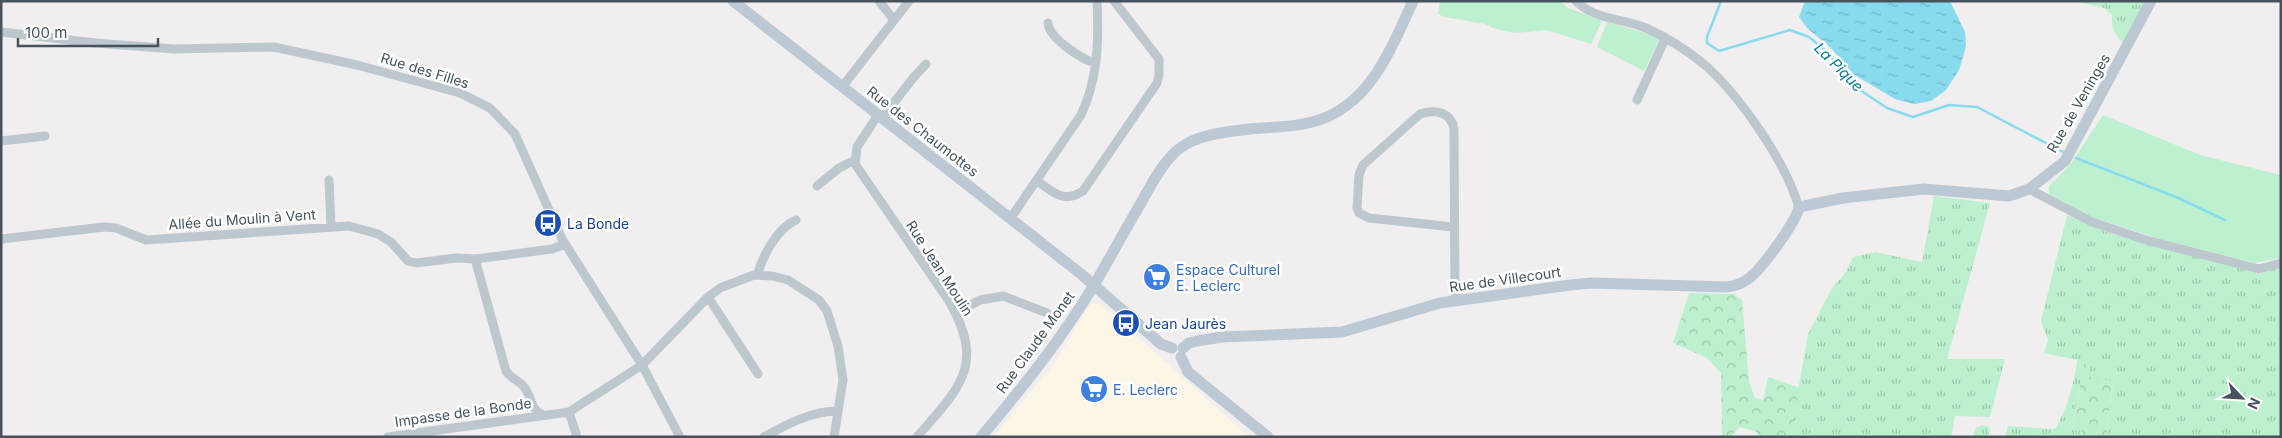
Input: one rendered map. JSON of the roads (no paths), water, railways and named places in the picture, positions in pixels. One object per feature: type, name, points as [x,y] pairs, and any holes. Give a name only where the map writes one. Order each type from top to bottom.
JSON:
[{"type":"street","name":"Rue des Chaumottes","points":[[733,1],[1010,219],[1149,334],[1162,344],[1179,351]]},
{"type":"street","points":[[879,1],[894,20]]},
{"type":"street","points":[[842,87],[909,1]]},
{"type":"street","points":[[1010,219],[1081,115],[1094,81],[1098,42],[1097,1]]},
{"type":"street","points":[[1037,181],[1060,197],[1068,198],[1083,191],[1157,83],[1160,67],[1159,58],[1114,1]]},
{"type":"street","name":"Rue Claude Monet","points":[[981,437],[1036,372],[1093,286],[1153,182],[1180,148],[1194,141],[1225,132],[1292,125],[1326,117],[1348,105],[1368,87],[1390,50],[1413,1]]},
{"type":"street","points":[[1576,1],[1591,12],[1645,28],[1704,64],[1734,97],[1778,161],[1791,186],[1799,208]]},
{"type":"street","name":"Rue de Veninges","points":[[1799,208],[1880,192],[1924,189],[2009,196],[2029,189],[2065,161],[2151,1]]},
{"type":"street","points":[[1048,23],[1051,33],[1056,38],[1086,60],[1095,63]]},
{"type":"street","name":"Rue des Filles","points":[[1,32],[95,43],[175,48],[274,47],[357,65],[460,93],[490,108],[515,134],[565,244],[642,365],[680,437]]},
{"type":"street","points":[[1637,100],[1665,39]]},
{"type":"street","points":[[817,186],[840,168],[855,160],[857,147],[926,64]]},
{"type":"street","points":[[1453,227],[1369,218],[1359,213],[1359,175],[1364,165],[1420,114],[1427,112],[1443,113],[1452,120],[1454,130],[1453,227],[1455,301]]},
{"type":"street","points":[[1,141],[45,136]]},
{"type":"street","name":"Rue Jean Moulin","points":[[855,160],[860,172],[955,313],[966,343],[966,369],[958,388],[950,400],[917,437]]},
{"type":"street","points":[[329,180],[331,227]]},
{"type":"street","points":[[2029,189],[2092,222],[2146,240],[2259,269],[2281,263]]},
{"type":"street","name":"Rue de Villecourt","points":[[1179,351],[1189,343],[1222,338],[1342,332],[1404,313],[1455,301],[1592,283],[1726,287],[1736,285],[1750,278],[1762,266],[1794,219],[1799,208]]},
{"type":"street","points":[[757,275],[776,237],[788,224],[796,220]]},
{"type":"street","name":"Allée du Moulin à Vent","points":[[1,239],[104,227],[116,228],[146,240],[331,227],[356,227],[378,234],[392,242],[408,261],[416,263],[456,258],[475,259],[552,249],[565,244]]},
{"type":"street","points":[[475,259],[506,371],[511,378],[525,388],[533,407],[541,414]]},
{"type":"street","points":[[577,437],[569,412],[642,365],[708,297],[720,288],[742,278],[757,275],[788,280],[819,300],[827,311],[842,364],[843,380],[834,437]]},
{"type":"street","points":[[955,313],[980,300],[1003,296],[1047,313]]},
{"type":"street","points":[[708,297],[758,374]]},
{"type":"street","points":[[1179,351],[1188,372],[1268,437]]},
{"type":"street","points":[[764,437],[806,417],[826,411],[838,411]]},
{"type":"street","name":"Impasse de la Bonde","points":[[388,437],[541,414],[569,412]]},
{"type":"water","points":[[1805,1],[1950,1],[1965,32],[1966,45],[1959,70],[1946,90],[1931,101],[1914,104],[1895,99],[1853,74],[1832,49],[1807,28],[1799,17]]},
{"type":"waterway","name":"La Pique","points":[[1721,1],[1707,37],[1707,43],[1719,51],[1790,30],[1809,37],[1826,51],[1860,90],[1887,108],[1913,117],[1949,105],[1977,107],[2065,153]]},
{"type":"waterway","name":"La Pique","points":[[2076,158],[2176,197],[2225,220]]},
{"type":"place","name":"La Bonde","points":[[548,223]]},
{"type":"place","name":"Espace Culturel E. Leclerc","points":[[1157,277]]},
{"type":"place","name":"Jean Jaurès","points":[[1126,323]]},
{"type":"place","name":"E. Leclerc","points":[[1094,389]]}]
